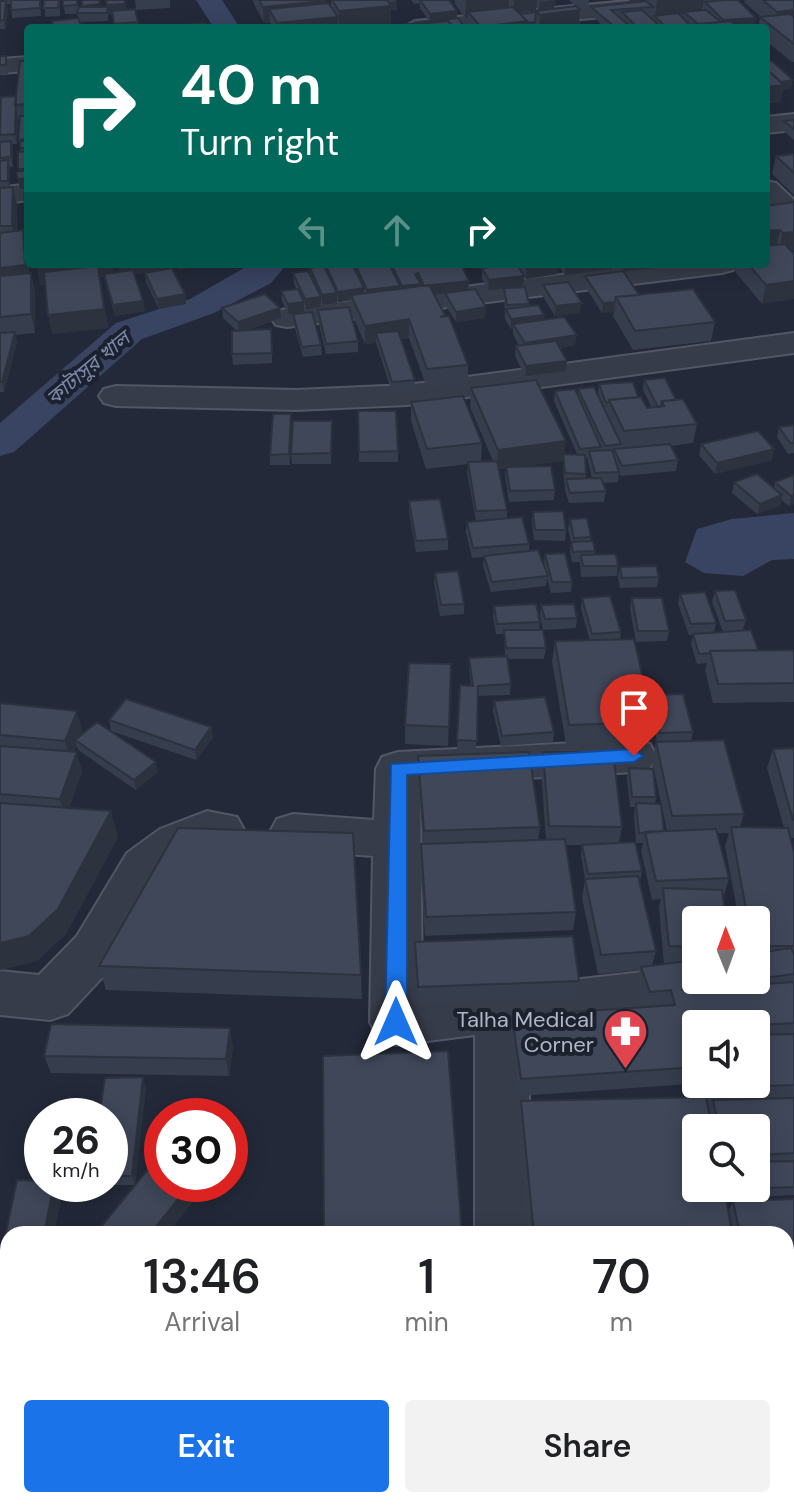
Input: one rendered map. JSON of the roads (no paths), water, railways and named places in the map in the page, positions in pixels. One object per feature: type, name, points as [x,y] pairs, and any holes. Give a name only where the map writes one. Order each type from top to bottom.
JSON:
[{"type":"street","points":[[472,24],[563,6],[708,0]]},
{"type":"street","points":[[563,6],[583,24]]},
{"type":"street","points":[[0,66],[24,64]]},
{"type":"street","points":[[770,125],[794,122]]},
{"type":"street","points":[[0,196],[24,193]]},
{"type":"street","points":[[770,193],[794,215]]},
{"type":"street","points":[[287,318],[690,268]]},
{"type":"street","points":[[116,396],[296,400],[407,395],[794,343]]},
{"type":"street","points":[[634,756],[398,769],[396,1022],[794,977]]},
{"type":"street","points":[[0,993],[50,998],[95,951],[144,866],[176,842],[207,829],[335,833],[397,840]]},
{"type":"street","points":[[501,1012],[504,1226]]},
{"type":"water","points":[[794,513],[794,559],[772,560],[743,576],[704,573],[685,562],[697,529],[732,519]]},
{"type":"waterway","points":[[209,0],[224,24]]},
{"type":"waterway","name":"কাটাসুর খাল","points":[[0,444],[129,331],[202,306],[259,276],[266,268]]},
{"type":"place","name":"Talha Medical Corner","points":[[625,1071]]}]
